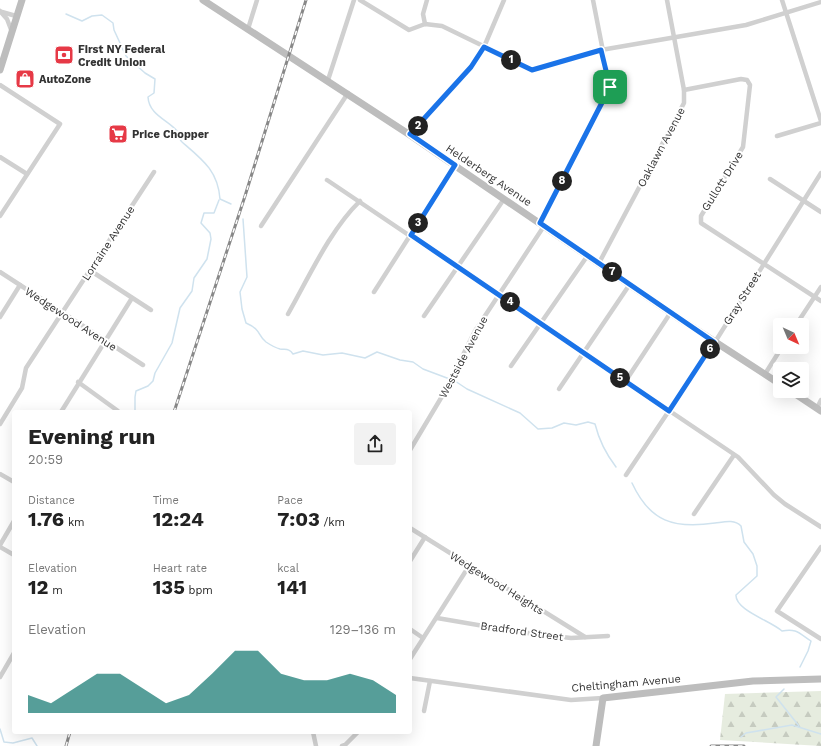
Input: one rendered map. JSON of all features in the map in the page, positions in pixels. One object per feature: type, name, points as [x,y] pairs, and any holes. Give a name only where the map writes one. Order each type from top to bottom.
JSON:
[{"type":"street","points":[[0,70],[22,0]]},
{"type":"street","name":"Helderberg Avenue","points":[[203,0],[410,134],[714,342],[773,379]]},
{"type":"street","points":[[248,29],[257,0]]},
{"type":"street","points":[[328,80],[354,0]]},
{"type":"street","points":[[360,0],[409,30],[425,24],[442,26],[532,70],[601,50],[746,25],[821,2]]},
{"type":"street","points":[[425,24],[423,14],[427,0]]},
{"type":"street","points":[[410,134],[471,67],[484,47],[504,0]]},
{"type":"street","name":"Westside Avenue","points":[[412,447],[450,382],[475,331],[542,225],[610,87],[601,50],[593,0]]},
{"type":"street","name":"Oaklawn Avenue","points":[[599,263],[677,119],[684,103],[684,90],[667,0]]},
{"type":"street","points":[[777,136],[821,122],[782,0]]},
{"type":"street","points":[[1,12],[16,16]]},
{"type":"street","points":[[1,12],[12,32]]},
{"type":"street","name":"Gullott Drive","points":[[684,90],[741,79],[747,80],[750,85],[743,147],[700,219],[705,227],[763,264]]},
{"type":"street","points":[[0,85],[60,124],[0,216]]},
{"type":"street","points":[[261,226],[348,93]]},
{"type":"street","points":[[0,157],[27,174]]},
{"type":"street","points":[[374,292],[455,165]]},
{"type":"street","name":"Lorraine Avenue","points":[[0,424],[22,388],[26,368],[62,312],[91,271],[154,172]]},
{"type":"street","name":"Gray Street","points":[[626,476],[714,342],[821,173]]},
{"type":"street","points":[[770,179],[821,212]]},
{"type":"street","points":[[327,180],[360,200],[625,382],[734,454],[779,500],[821,527]]},
{"type":"street","points":[[424,316],[504,199]]},
{"type":"street","points":[[288,314],[329,242],[350,210],[360,200]]},
{"type":"street","points":[[511,366],[588,255]]},
{"type":"street","points":[[763,264],[821,301]]},
{"type":"street","points":[[91,271],[151,310]]},
{"type":"street","name":"Wedgewood Avenue","points":[[0,272],[143,365]]},
{"type":"street","points":[[559,389],[630,284]]},
{"type":"street","points":[[0,317],[20,285]]},
{"type":"street","points":[[800,318],[821,287]]},
{"type":"street","points":[[62,410],[78,382],[132,298]]},
{"type":"street","points":[[625,382],[671,312]]},
{"type":"street","points":[[765,374],[778,354]]},
{"type":"street","points":[[78,382],[117,410]]},
{"type":"street","points":[[802,398],[819,409],[821,400]]},
{"type":"street","points":[[694,514],[734,454]]},
{"type":"street","points":[[0,474],[12,481]]},
{"type":"street","points":[[12,525],[0,546],[12,554]]},
{"type":"street","name":"Wedgewood Heights","points":[[412,529],[585,637]]},
{"type":"street","points":[[412,558],[425,537]]},
{"type":"street","points":[[821,546],[777,611],[821,639]]},
{"type":"street","points":[[412,656],[469,566]]},
{"type":"street","name":"Bradford Street","points":[[436,618],[519,632],[571,638],[608,636]]},
{"type":"street","points":[[412,631],[423,638]]},
{"type":"street","points":[[0,677],[12,656]]},
{"type":"street","name":"Cheltingham Avenue","points":[[412,678],[571,700],[753,682],[821,679]]},
{"type":"street","points":[[424,711],[430,681]]},
{"type":"street","points":[[596,745],[603,698]]},
{"type":"street","points":[[313,734],[316,746]]},
{"type":"street","points":[[343,746],[356,734]]},
{"type":"green space","points":[[821,691],[821,746],[720,740],[725,694]]},
{"type":"waterway","points":[[66,14],[82,21],[92,16],[102,15],[113,23],[114,30],[126,56],[145,73],[155,79],[154,93],[148,97],[149,103],[155,113],[173,127],[179,134],[181,141],[203,161],[213,173],[219,189],[220,199],[231,204]]},
{"type":"waterway","points":[[135,410],[136,391],[148,386],[153,381],[155,373],[172,343],[180,308],[192,291],[194,278],[207,259],[211,239],[210,233],[201,223],[204,213],[214,213],[219,200]]},
{"type":"waterway","points":[[243,219],[247,277],[240,292],[242,309],[246,323],[255,328],[266,342],[278,348],[289,350],[293,354],[303,351],[323,355],[342,353],[365,358],[377,352],[400,360],[413,362],[423,369],[455,381],[467,389],[520,413],[538,429],[552,428],[564,423],[576,425],[588,422],[595,424],[603,447],[616,467]]},
{"type":"waterway","points":[[632,483],[647,507],[665,520],[687,525],[735,522],[741,526],[744,542],[753,554],[757,566],[757,576],[736,595],[737,600],[741,606],[754,615],[782,631],[794,631],[811,641],[800,667]]},
{"type":"waterway","points":[[784,689],[776,697],[799,726]]},
{"type":"waterway","points":[[741,737],[746,733],[792,725],[821,734]]},
{"type":"waterway","points":[[0,729],[4,742],[13,743],[32,738],[37,746]]},
{"type":"railway","points":[[175,410],[245,196],[306,0]]},
{"type":"railway","points":[[66,746],[69,734]]},
{"type":"railway","points":[[711,746],[744,746]]},
{"type":"place","name":"First NY Federal Credit Union","points":[[64,55]]},
{"type":"place","name":"AutoZone","points":[[25,79]]},
{"type":"place","name":"Price Chopper","points":[[118,134]]},
{"type":"route","points":[[484,47],[532,70],[601,50],[610,87],[540,223],[714,342],[669,411],[411,235],[455,165],[410,134],[471,67],[484,47]]}]
